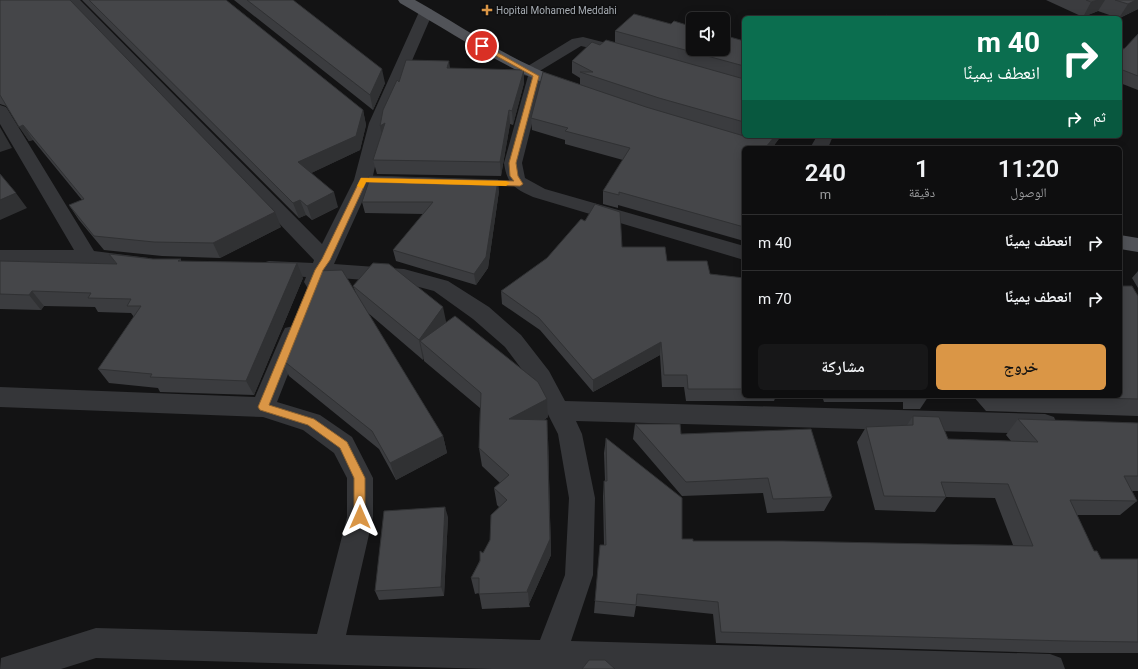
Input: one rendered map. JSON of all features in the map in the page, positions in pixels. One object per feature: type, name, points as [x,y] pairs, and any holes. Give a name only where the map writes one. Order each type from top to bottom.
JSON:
[{"type":"main road","points":[[405,0],[470,40],[532,74],[586,94]]},
{"type":"main road","points":[[1122,242],[1138,246]]},
{"type":"street","points":[[73,0],[322,265]]},
{"type":"street","points":[[307,299],[322,265],[371,180],[370,118],[426,12]]},
{"type":"street","points":[[645,57],[583,41],[577,42],[532,74],[513,163],[514,176],[512,184],[742,252]]},
{"type":"street","points":[[0,110],[88,257]]},
{"type":"street","points":[[0,257],[88,257],[162,265]]},
{"type":"street","points":[[248,268],[322,265],[404,276],[441,286],[481,313],[513,341],[541,377],[570,434],[582,498],[579,575],[561,628],[546,662]]},
{"type":"street","points":[[263,407],[298,320]]},
{"type":"street","points":[[0,397],[263,407],[311,422],[343,445],[360,478],[360,517],[328,649]]},
{"type":"street","points":[[558,411],[1066,425]]},
{"type":"street","points":[[12,669],[96,643],[328,649],[546,662],[1050,669]]},
{"type":"building","points":[[0,0],[70,0],[275,212],[213,243],[154,242],[94,236],[69,205],[84,199],[23,125],[19,127],[0,95]]},
{"type":"building","points":[[89,0],[226,0],[363,110],[356,136],[298,162],[334,192],[307,206],[300,200],[293,203]]},
{"type":"building","points":[[247,0],[293,0],[382,69],[370,95]]},
{"type":"building","points":[[1086,0],[1098,0],[1091,2]]},
{"type":"building","points":[[1115,0],[1136,0],[1128,4]]},
{"type":"building","points":[[634,14],[671,24],[674,21],[686,25],[686,50],[615,31]]},
{"type":"building","points":[[1138,34],[1138,76],[1122,70],[1122,50]]},
{"type":"building","points":[[730,37],[742,40],[742,65],[707,56],[730,56]]},
{"type":"building","points":[[606,40],[742,78],[742,121],[659,98],[580,72],[593,72],[572,61],[592,42],[600,45]]},
{"type":"building","points":[[406,60],[449,61],[447,68],[524,70],[512,111],[509,110],[500,162],[373,160],[385,123],[380,126],[383,110],[397,80],[399,82]]},
{"type":"building","points":[[543,72],[646,107],[742,135],[742,138],[773,138],[767,146],[742,146],[742,226],[619,192],[619,195],[603,191],[630,148],[565,131],[568,128],[531,118]]},
{"type":"building","points":[[0,174],[16,193],[0,200]]},
{"type":"building","points":[[369,176],[498,180],[486,257],[474,274],[393,250],[433,202],[362,202],[370,178],[368,179]]},
{"type":"building","points":[[595,204],[620,212],[622,247],[665,247],[667,261],[707,261],[710,274],[742,278],[742,389],[688,389],[687,375],[664,375],[661,342],[593,380],[539,318],[501,291],[547,258],[581,219],[585,221]]},
{"type":"building","points":[[109,254],[153,259],[181,259],[178,261],[297,263],[246,381],[150,377],[152,374],[98,369],[141,306],[127,306],[131,299],[88,298],[91,293],[32,291],[29,295],[0,294],[0,261],[117,264]]},
{"type":"building","points":[[373,263],[389,264],[443,307],[419,340],[353,286]]},
{"type":"building","points":[[342,270],[443,436],[390,463],[372,431],[280,358],[316,271]]},
{"type":"building","points":[[1122,286],[1132,286],[1138,296],[1138,399],[1096,398],[1122,398]]},
{"type":"building","points":[[455,316],[538,382],[547,399],[509,419],[547,420],[550,539],[527,591],[528,592],[479,594],[479,578],[471,578],[480,561],[480,551],[483,553],[490,540],[491,515],[507,500],[494,488],[509,475],[479,448],[481,393],[420,341]]},
{"type":"building","points":[[913,416],[939,417],[948,439],[1038,442],[1018,419],[1138,423],[1138,476],[1124,476],[1137,501],[1070,500],[1094,551],[1097,551],[1101,559],[1138,559],[1138,642],[721,632],[718,602],[637,594],[636,605],[595,601],[600,545],[606,545],[604,481],[607,481],[606,438],[682,498],[682,539],[693,539],[693,541],[783,541],[1033,546],[1008,484],[941,482],[946,497],[884,496],[866,427],[913,425]]},
{"type":"building","points":[[635,424],[680,424],[681,434],[811,429],[832,497],[773,499],[768,478],[686,482]]},
{"type":"building","points":[[445,507],[441,587],[375,591],[384,511]]},
{"type":"building","points":[[589,660],[605,660],[615,669],[582,669]]},
{"type":"slow traffic","points":[[361,186],[363,180],[506,183]]},
{"type":"place","name":"Hopital Mohamed Meddahi","points":[[487,10]]},
{"type":"route","points":[[360,517],[360,478],[343,445],[311,422],[263,407],[319,270],[326,260],[363,180],[520,184],[514,176],[513,163],[536,76],[482,46]]}]
